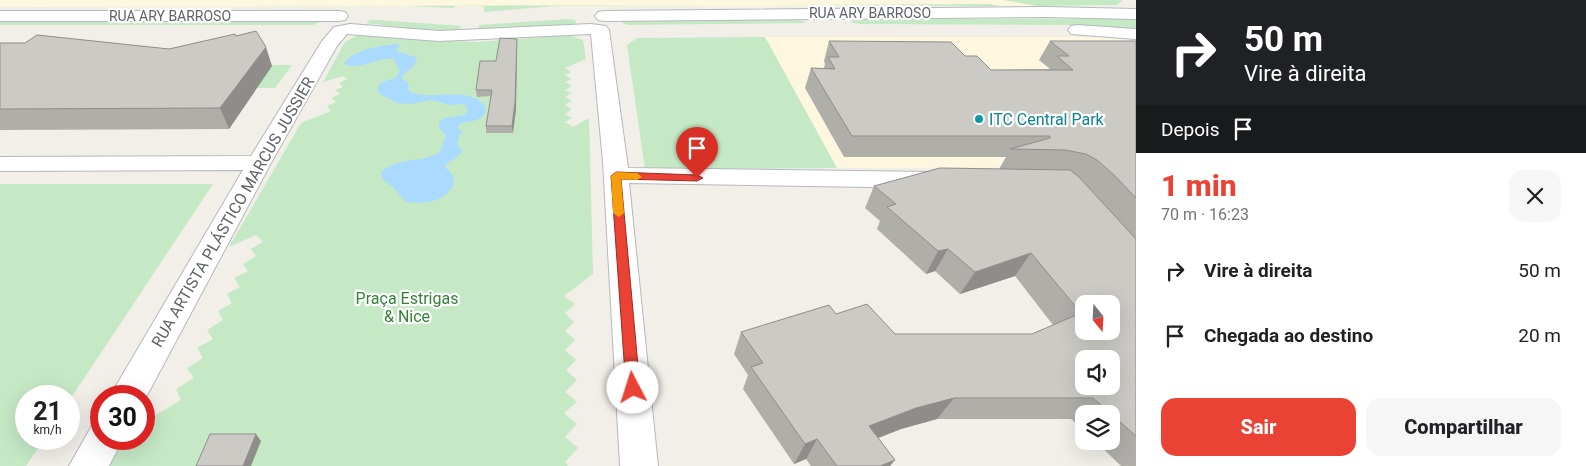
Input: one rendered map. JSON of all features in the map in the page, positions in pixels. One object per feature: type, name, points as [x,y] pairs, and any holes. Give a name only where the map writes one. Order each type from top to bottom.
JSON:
[{"type":"street","name":"RUA ARY BARROSO","points":[[0,16],[342,24],[467,36],[598,24],[818,14],[1134,13]]},
{"type":"street","points":[[818,14],[828,29]]},
{"type":"street","name":"RUA ARY BARROSO","points":[[0,31],[342,24],[436,19],[828,29],[955,30]]},
{"type":"street","name":"RUA ARTISTA PLÁSTICO MARCUS JUSSIER","points":[[134,385],[259,163],[342,24]]},
{"type":"street","points":[[598,24],[616,176],[639,466]]},
{"type":"street","points":[[1061,30],[1136,34]]},
{"type":"street","points":[[0,164],[259,163]]},
{"type":"street","points":[[616,176],[962,180]]},
{"type":"street","points":[[88,466],[97,450]]},
{"type":"shaded area","points":[[0,0],[1123,0],[1117,5],[1037,6],[0,7]]},
{"type":"shaded area","name":"ITC Central Park","points":[[765,37],[1101,37],[1136,41],[1136,167],[837,168]]},
{"type":"green space","points":[[1004,0],[1123,0],[1117,5],[1037,6]]},
{"type":"green space","points":[[989,4],[1000,6],[761,5]]},
{"type":"green space","points":[[723,5],[554,6],[484,12],[484,6],[455,6],[454,8],[408,6],[23,7]]},
{"type":"green space","points":[[627,19],[798,20],[805,23],[628,25],[622,23]]},
{"type":"green space","points":[[854,19],[1136,19],[1136,31],[1079,25],[859,24],[851,22]]},
{"type":"green space","points":[[0,20],[320,22],[313,25],[0,25]]},
{"type":"green space","points":[[370,20],[461,26],[459,31],[406,28],[366,23]]},
{"type":"green space","points":[[575,20],[576,24],[478,31],[479,25]]},
{"type":"green space","name":"Praça Estrigas & Nice","points":[[569,35],[583,40],[586,59],[565,68],[571,72],[565,75],[572,79],[565,82],[572,86],[565,90],[572,93],[565,97],[572,101],[565,105],[572,109],[565,114],[572,118],[565,122],[573,127],[589,118],[593,274],[564,296],[575,304],[565,313],[574,322],[565,331],[575,340],[565,350],[576,360],[566,370],[577,380],[565,392],[577,402],[564,413],[577,424],[565,437],[578,448],[565,462],[568,466],[106,466],[115,450],[155,450],[155,415],[181,400],[176,389],[194,378],[187,368],[203,358],[197,348],[213,339],[207,330],[223,320],[218,311],[232,303],[227,294],[240,287],[234,278],[248,271],[243,264],[256,256],[251,249],[263,242],[256,235],[229,247],[301,123],[331,111],[327,106],[336,102],[331,98],[340,94],[335,90],[343,87],[339,83],[347,79],[343,76],[323,82],[345,42],[356,36],[477,42]]},
{"type":"green space","points":[[765,37],[837,168],[645,169],[627,45],[637,38]]},
{"type":"green space","points":[[269,65],[292,65],[275,88],[252,88]]},
{"type":"green space","points":[[0,184],[213,184],[80,385],[15,385],[15,450],[37,450],[26,466],[0,466]]},
{"type":"water","points":[[400,44],[396,51],[415,57],[417,60],[401,78],[408,83],[409,91],[428,95],[470,96],[486,108],[485,113],[479,119],[459,124],[458,129],[463,132],[460,134],[457,144],[463,152],[444,166],[452,174],[454,183],[445,195],[434,201],[406,202],[392,186],[383,180],[381,172],[395,164],[433,156],[440,152],[446,135],[439,128],[439,123],[444,118],[464,115],[467,113],[467,107],[464,104],[450,105],[431,100],[411,104],[397,103],[380,94],[377,90],[380,83],[395,78],[400,71],[394,59],[357,66],[344,64],[348,59],[361,52],[386,45]]},
{"type":"building","points":[[256,31],[266,47],[220,108],[0,109],[0,43],[25,43],[37,35],[169,49]]},
{"type":"building","points":[[500,38],[517,39],[515,103],[512,126],[486,126],[492,90],[476,90],[480,61],[496,61]]},
{"type":"building","name":"ITC Central Park","points":[[829,41],[951,42],[965,56],[977,56],[991,70],[1073,70],[1057,56],[1069,56],[1050,41],[1136,41],[1136,198],[1097,160],[1086,154],[1065,150],[1010,149],[1050,138],[1050,136],[852,136],[811,68],[835,69],[828,57],[839,57]]},
{"type":"building","points":[[940,168],[1070,170],[1079,177],[1136,239],[1136,436],[1120,422],[1120,405],[1101,405],[1093,398],[954,398],[916,408],[869,426],[895,460],[880,466],[837,466],[817,439],[805,444],[751,367],[763,363],[741,332],[829,305],[836,314],[867,304],[895,334],[1032,334],[1075,316],[1075,340],[1120,340],[1120,295],[1075,295],[1075,306],[1031,253],[975,272],[948,249],[938,251],[887,207],[896,204],[874,186]]},
{"type":"building","points":[[210,434],[256,434],[243,466],[196,466]]},
{"type":"slow traffic","points":[[619,213],[616,176],[637,177]]},
{"type":"place","name":"ITC Central Park","points":[[979,119]]},
{"type":"route","points":[[633,388],[616,176],[697,178]]}]
